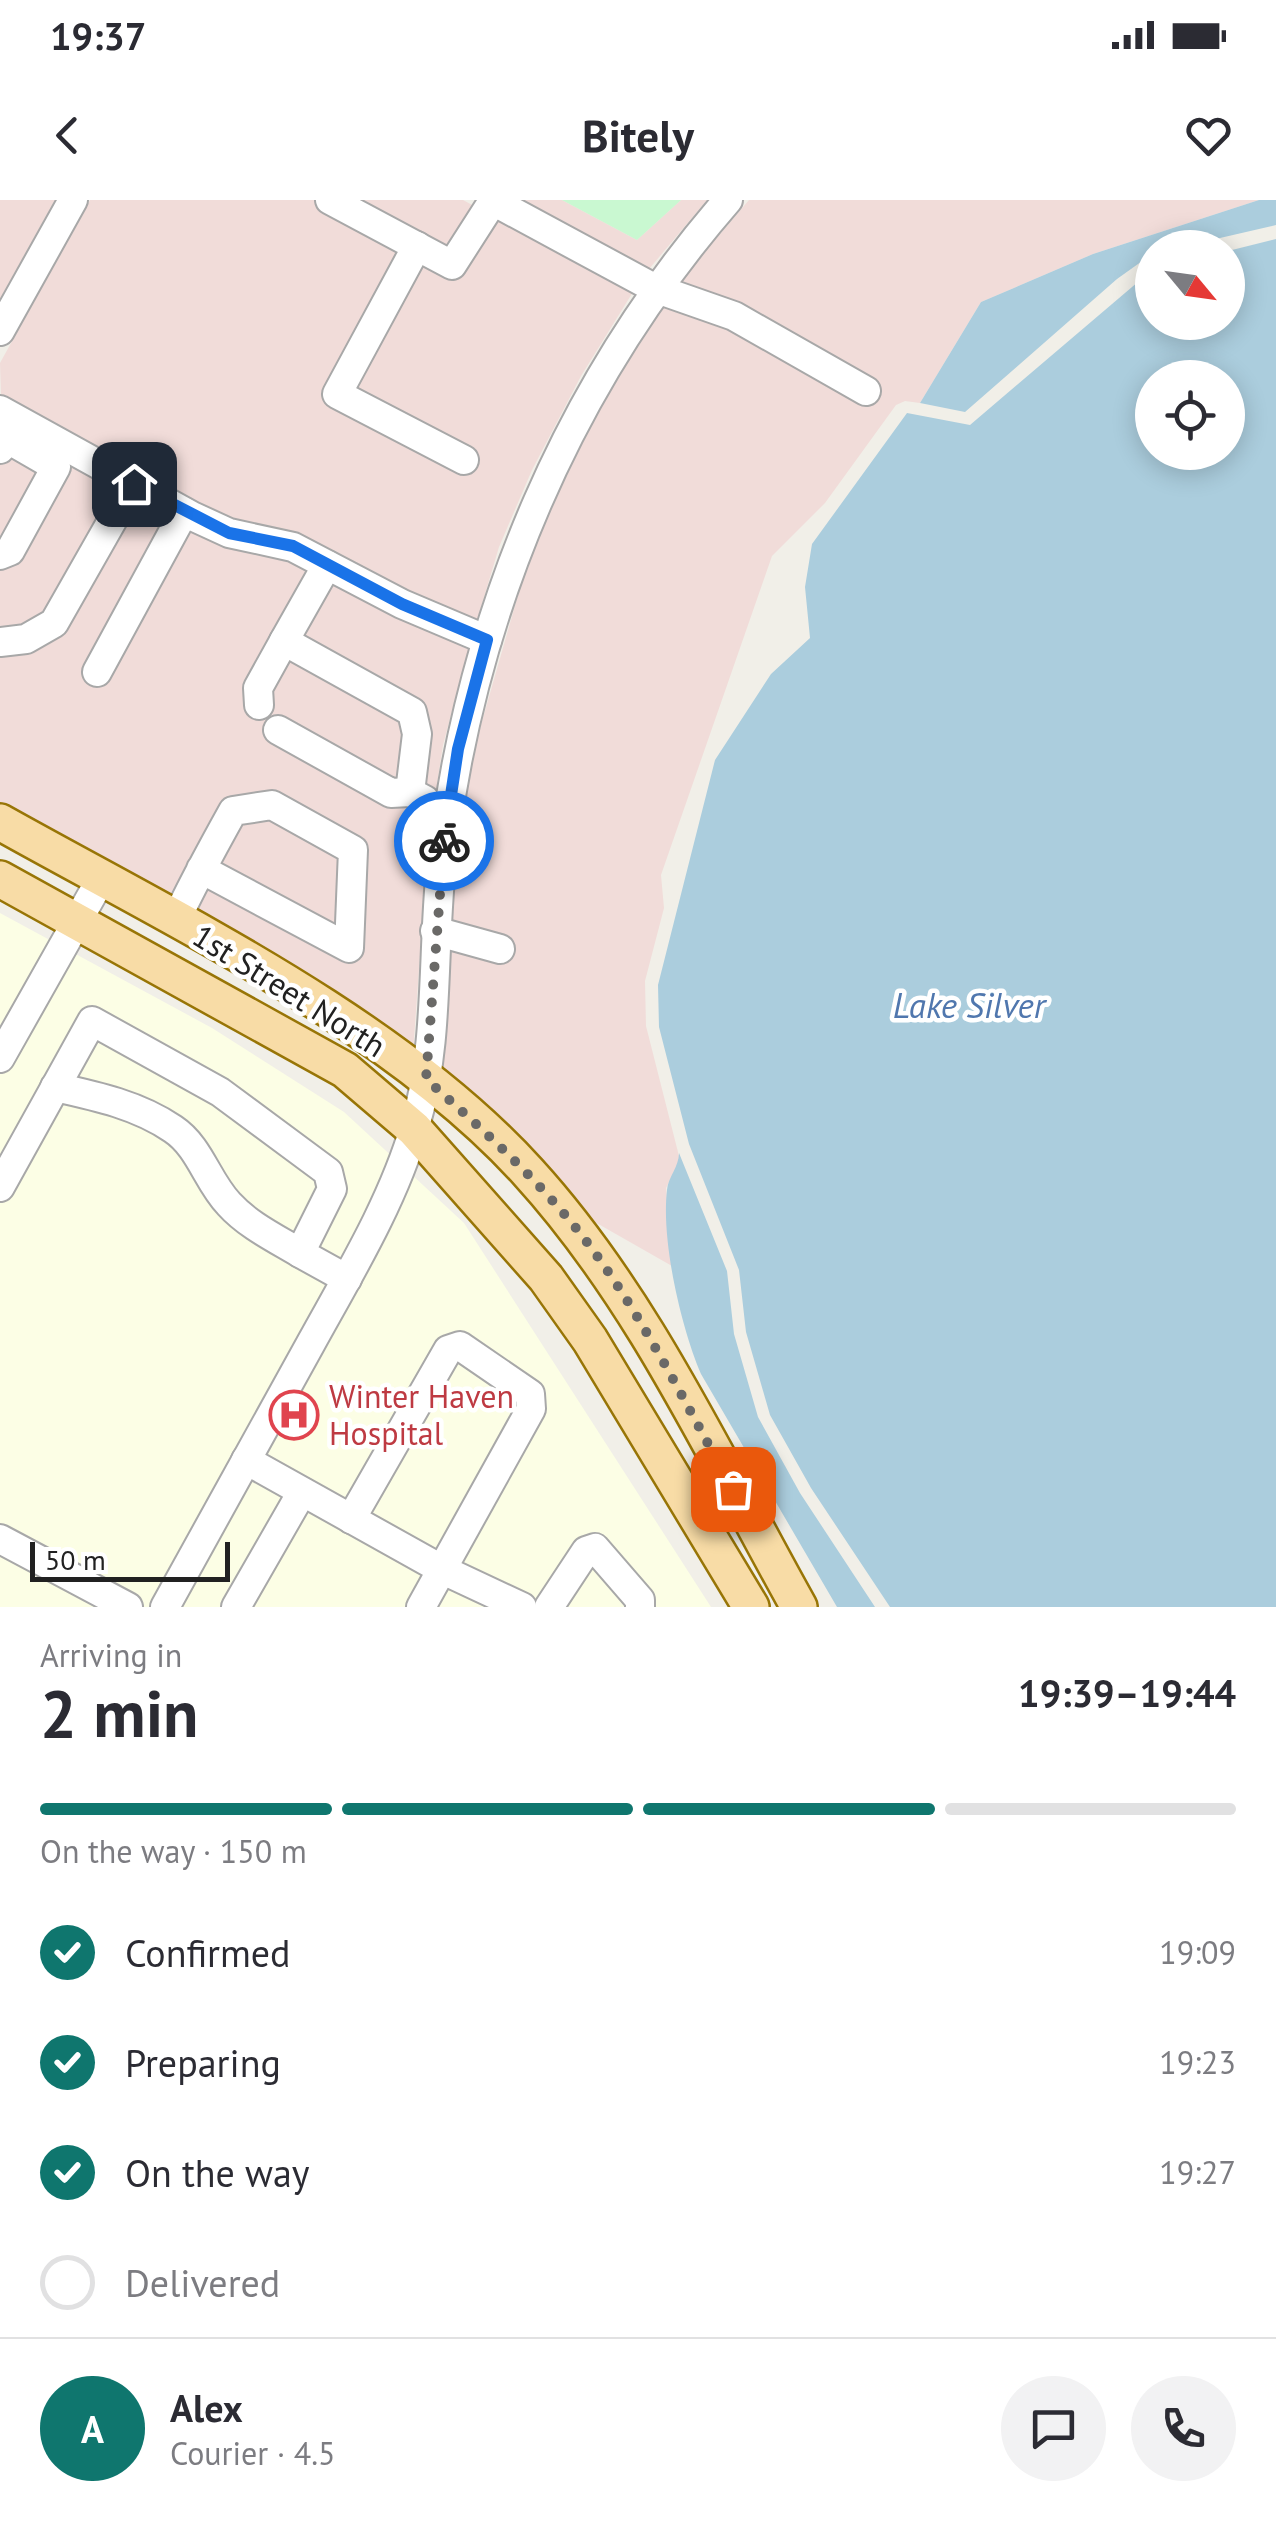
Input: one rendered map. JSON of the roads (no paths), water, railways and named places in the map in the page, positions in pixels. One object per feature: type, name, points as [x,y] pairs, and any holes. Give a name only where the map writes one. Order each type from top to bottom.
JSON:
[{"type":"main road","name":"1st Street North","points":[[0,822],[282,980],[426,1079],[526,1169],[584,1239],[638,1318],[799,1607]]},
{"type":"main road","name":"1st Street North","points":[[0,879],[345,1070],[414,1130],[546,1278],[590,1340],[751,1607]]},
{"type":"street","points":[[0,332],[72,200]]},
{"type":"street","points":[[330,200],[452,265],[492,200],[654,288],[734,316],[866,390]]},
{"type":"street","points":[[165,1607],[370,1235],[414,1130],[426,1079],[435,932],[458,749],[514,554],[546,478],[595,383],[654,288],[728,200]]},
{"type":"street","points":[[417,246],[336,394],[464,460]]},
{"type":"street","points":[[0,410],[62,457]]},
{"type":"street","points":[[0,449],[6,438],[134,484],[229,533],[283,543],[402,604],[487,640]]},
{"type":"street","points":[[0,554],[10,551],[62,457]]},
{"type":"street","points":[[0,642],[26,639],[54,623],[134,484]]},
{"type":"street","points":[[97,672],[184,512]]},
{"type":"street","points":[[259,705],[258,688],[327,564]]},
{"type":"street","points":[[284,641],[412,712],[417,734],[410,792]]},
{"type":"street","points":[[278,730],[392,793],[410,792],[448,812]]},
{"type":"street","points":[[176,920],[201,869],[233,811],[272,805],[354,850],[349,948],[201,869]]},
{"type":"street","points":[[0,1058],[102,879]]},
{"type":"street","points":[[435,932],[500,949]]},
{"type":"street","points":[[0,1187],[92,1021],[220,1092],[328,1172],[332,1189],[300,1253]]},
{"type":"street","points":[[56,1087],[106,1098],[174,1130],[189,1142],[226,1202],[245,1220],[346,1279]]},
{"type":"street","points":[[351,1519],[448,1350],[460,1346],[530,1394],[531,1410],[420,1607]]},
{"type":"street","points":[[246,1460],[443,1570],[522,1607]]},
{"type":"street","points":[[236,1607],[302,1492]]},
{"type":"street","points":[[0,1539],[128,1607]]},
{"type":"street","points":[[549,1607],[586,1551],[595,1548],[640,1600],[640,1607]]},
{"type":"water","points":[[1259,200],[1276,200],[1276,225],[1245,232],[1167,230]]},
{"type":"water","name":"Lake Silver","points":[[1276,239],[1276,1607],[890,1607],[811,1488],[770,1415],[746,1332],[739,1270],[689,1144],[659,1027],[658,985],[715,760],[771,674],[810,638],[805,587],[812,544],[907,413],[970,425],[1135,284],[1135,340],[1245,340],[1245,247]]},
{"type":"water","points":[[1135,240],[1135,266],[965,412],[920,403],[981,302]]},
{"type":"water","points":[[679,1153],[727,1271],[734,1334],[758,1417],[800,1493],[875,1607],[837,1607],[701,1374],[680,1309],[667,1234],[667,1190]]},
{"type":"place","name":"Winter Haven Hospital","points":[[294,1415]]}]
